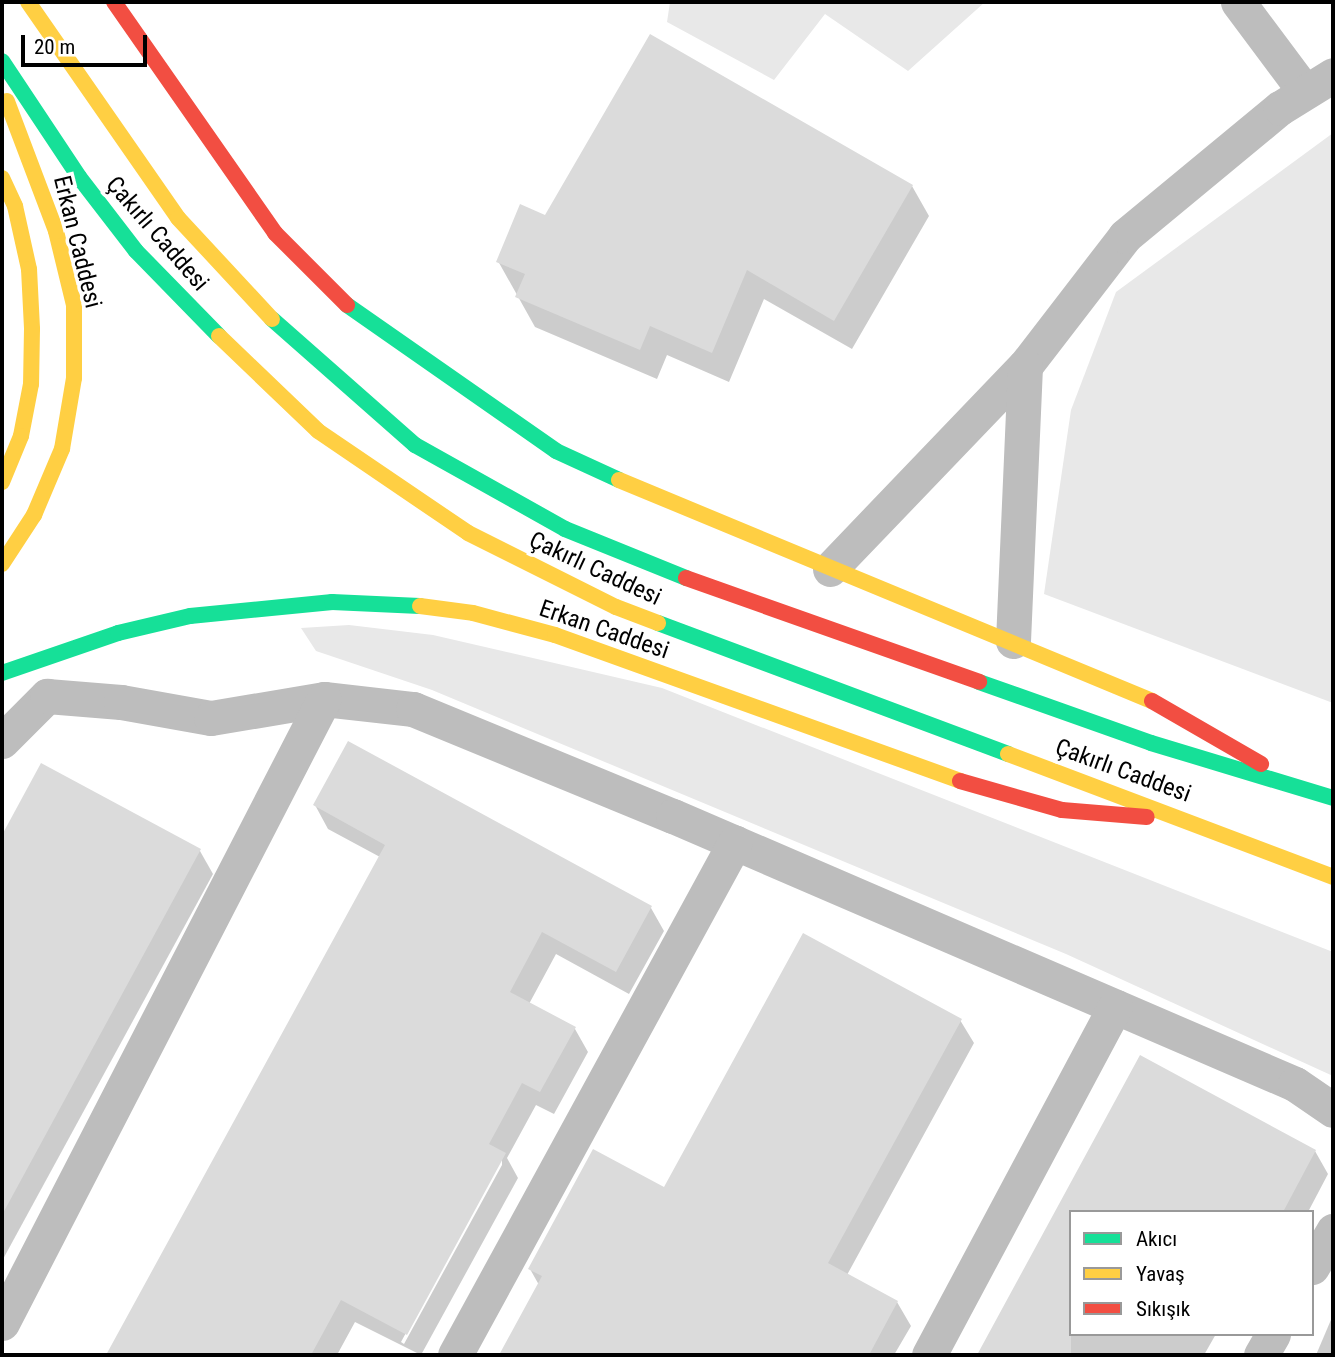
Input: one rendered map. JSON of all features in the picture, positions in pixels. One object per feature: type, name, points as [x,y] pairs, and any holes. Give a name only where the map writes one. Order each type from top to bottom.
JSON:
[{"type":"main road","name":"Çakırlı Caddesi","points":[[28,2],[187,228],[290,338],[415,445],[565,529],[637,561],[1138,739],[1290,783],[1333,799]]},
{"type":"main road","points":[[114,2],[275,233],[342,302],[556,451],[830,569],[1013,640],[1165,706],[1290,783]]},
{"type":"main road","name":"Çakırlı Caddesi","points":[[2,61],[79,177],[136,251],[239,358],[317,431],[468,533],[616,607],[1181,816],[1333,877]]},
{"type":"main road","name":"Erkan Caddesi","points":[[2,89],[57,231],[74,304],[74,366],[62,449],[34,515],[2,564]]},
{"type":"main road","points":[[2,178],[15,206],[29,269],[32,329],[31,384],[21,436],[2,482]]},
{"type":"main road","name":"Erkan Caddesi","points":[[2,673],[118,633],[190,616],[320,603],[407,604],[473,612],[555,635],[998,795],[1119,817],[1181,816]]},
{"type":"street","points":[[830,569],[1025,366],[1125,236],[1280,108],[1319,84],[1238,2]]},
{"type":"street","points":[[1013,640],[1025,366]]},
{"type":"street","points":[[2,741],[47,696],[121,702],[211,718],[324,699],[413,709],[734,842],[1295,1084],[1333,1110]]},
{"type":"street","points":[[2,1323],[324,699]]},
{"type":"street","points":[[455,1355],[734,842]]},
{"type":"street","points":[[929,1355],[1115,1006]]},
{"type":"street","points":[[1314,1264],[1333,1231]]},
{"type":"street","points":[[1261,1355],[1272,1336]]},
{"type":"shaded area","points":[[670,2],[985,2],[908,71],[825,14],[774,80],[667,22]]},
{"type":"shaded area","points":[[1333,133],[1333,703],[1044,594],[1071,410],[1116,292]]},
{"type":"shaded area","points":[[349,625],[433,635],[662,688],[1333,952],[1333,1076],[1066,954],[432,690],[316,651],[301,628]]},
{"type":"building","points":[[650,34],[913,185],[834,321],[747,270],[712,353],[650,326],[640,350],[515,297],[525,274],[496,262],[520,204],[545,215]]},
{"type":"building","points":[[348,741],[652,906],[616,972],[542,932],[510,992],[576,1027],[540,1092],[522,1083],[489,1144],[506,1153],[407,1335],[341,1300],[311,1355],[106,1355],[385,845],[313,805]]},
{"type":"building","points":[[41,763],[201,849],[2,1215],[2,835]]},
{"type":"building","points":[[803,933],[962,1019],[828,1263],[898,1301],[869,1355],[499,1355],[542,1276],[528,1269],[593,1149],[664,1187]]},
{"type":"building","points":[[1140,1055],[1316,1150],[1284,1210],[1069,1210],[1071,1355],[977,1355]]},
{"type":"traffic: fast","points":[[2,61],[79,177],[136,251],[219,336]]},
{"type":"traffic: fast","points":[[347,305],[556,451],[619,480]]},
{"type":"traffic: fast","points":[[272,319],[415,445],[565,529],[686,578]]},
{"type":"traffic: fast","points":[[2,673],[118,633],[190,616],[332,602],[420,606]]},
{"type":"traffic: fast","points":[[658,623],[1008,754]]},
{"type":"traffic: fast","points":[[979,682],[1151,743],[1333,798]]},
{"type":"traffic: slow","points":[[28,2],[178,218],[272,319]]},
{"type":"traffic: slow","points":[[2,564],[34,515],[62,449],[74,378],[74,305],[56,231],[7,101]]},
{"type":"traffic: slow","points":[[2,178],[15,206],[29,269],[32,329],[31,384],[21,436],[2,482]]},
{"type":"traffic: slow","points":[[219,336],[318,431],[468,533],[616,607],[658,623]]},
{"type":"traffic: slow","points":[[619,480],[1152,701]]},
{"type":"traffic: slow","points":[[420,606],[473,613],[555,635],[960,781]]},
{"type":"traffic: slow","points":[[1008,754],[1333,877]]},
{"type":"traffic: jam","points":[[114,2],[275,233],[347,305]]},
{"type":"traffic: jam","points":[[686,578],[979,682]]},
{"type":"traffic: jam","points":[[1152,701],[1261,764]]},
{"type":"traffic: jam","points":[[960,781],[1062,810],[1147,817]]}]
